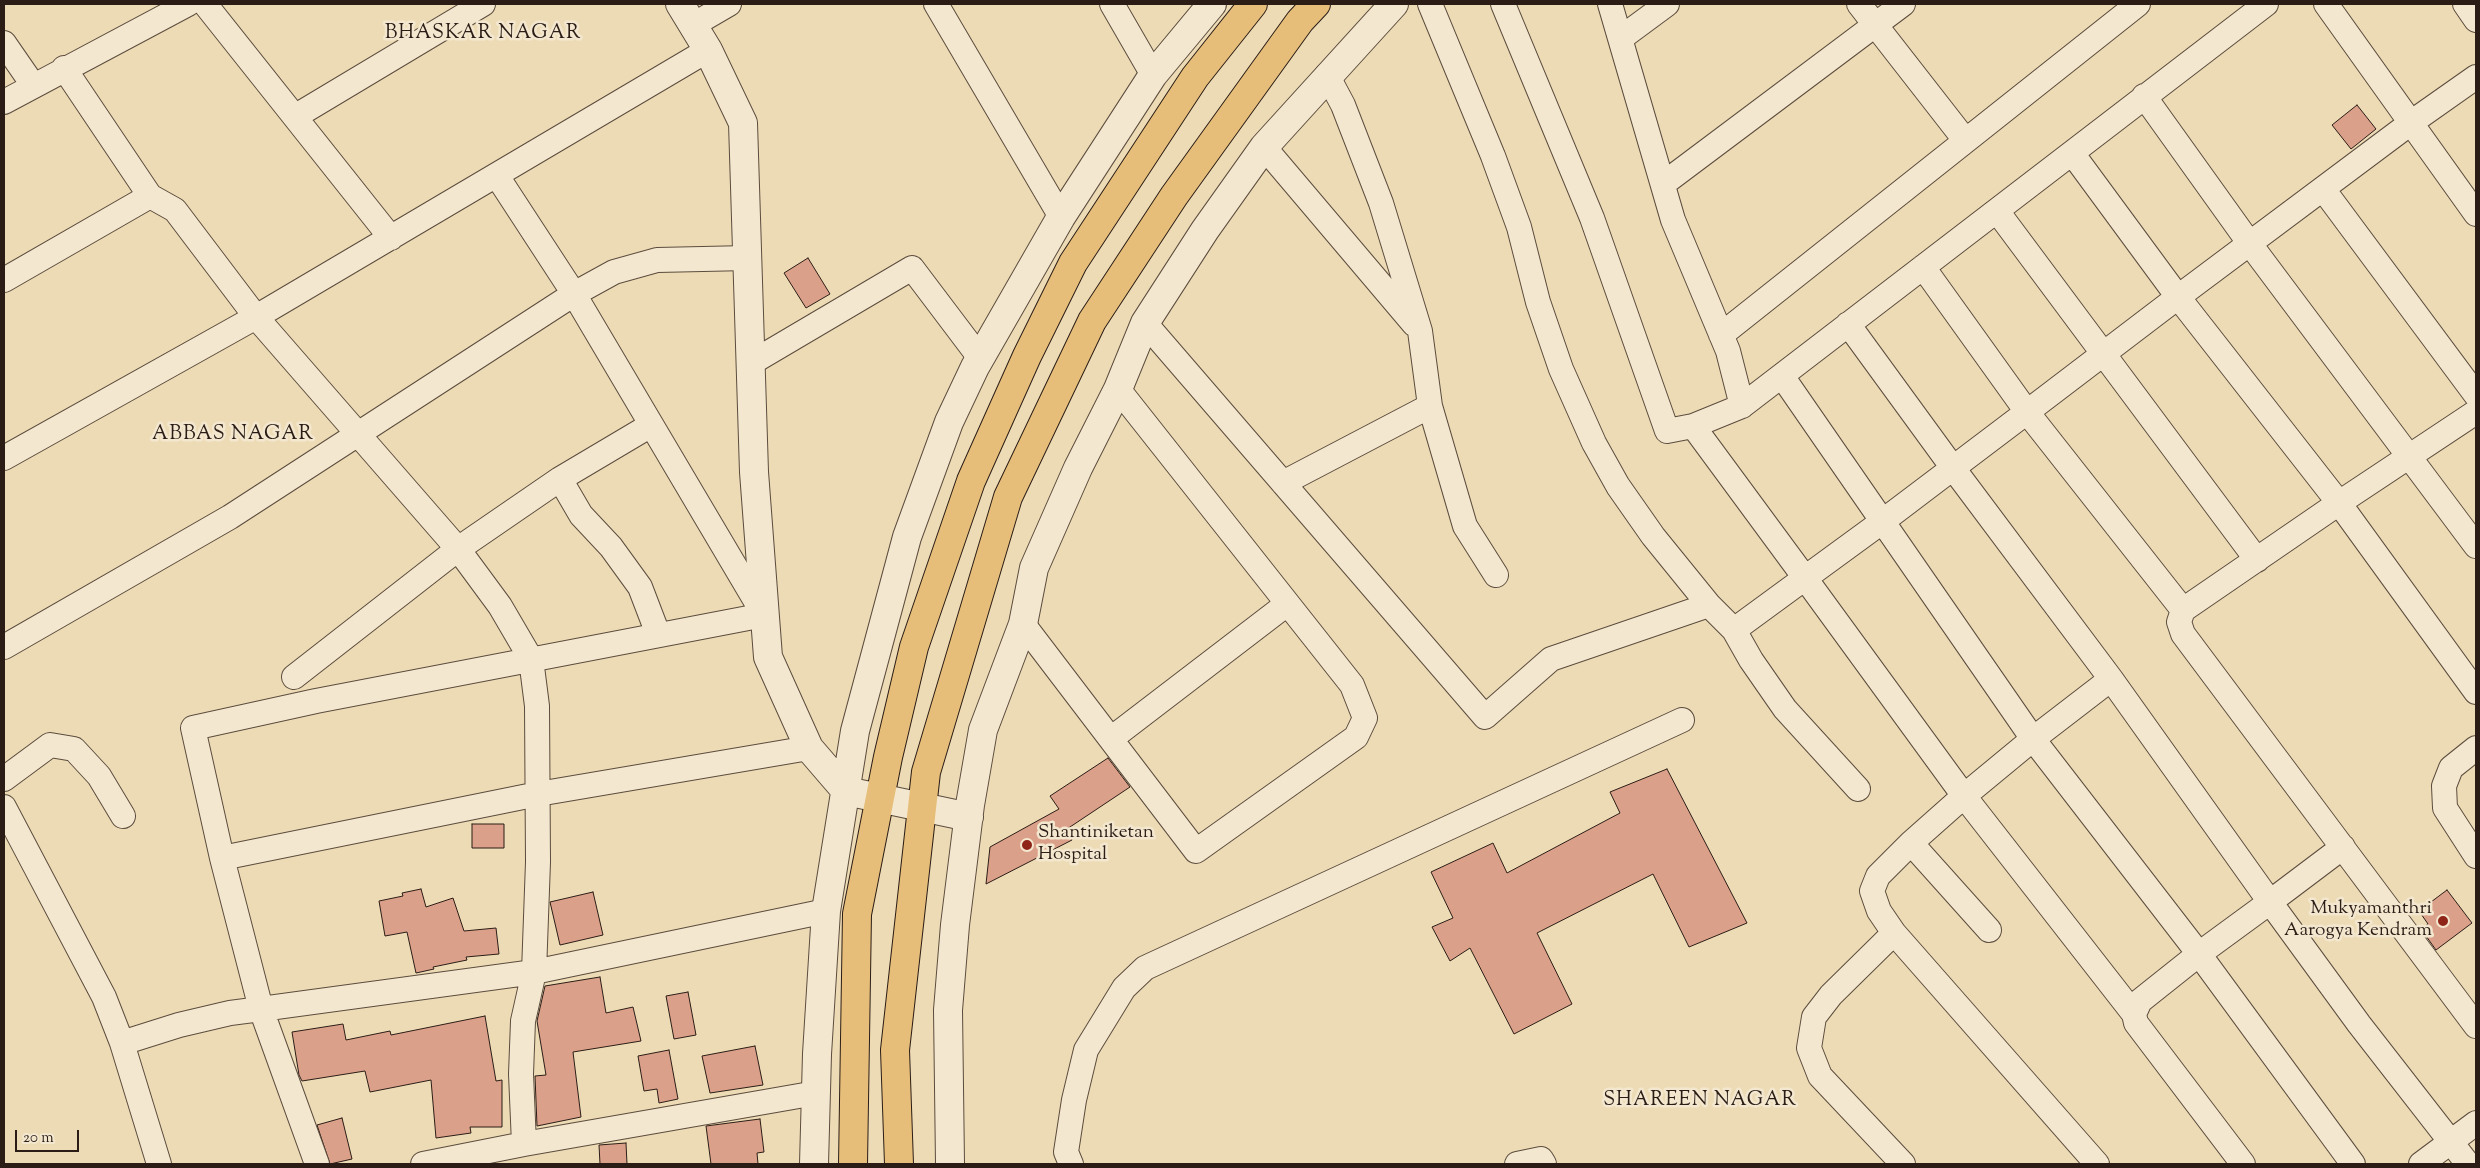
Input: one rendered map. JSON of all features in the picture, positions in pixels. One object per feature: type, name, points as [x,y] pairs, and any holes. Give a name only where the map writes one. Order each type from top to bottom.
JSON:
[{"type":"highway","points":[[853,1164],[857,914],[880,798],[914,647],[971,482],[1027,356],[1073,263],[1196,77],[1253,4]]},
{"type":"highway","points":[[899,1164],[895,1050],[926,772],[1008,497],[1092,321],[1174,196],[1300,21],[1316,4]]},
{"type":"street","points":[[205,4],[296,116],[391,238]]},
{"type":"street","points":[[296,116],[483,4]]},
{"type":"street","points":[[729,4],[687,14],[708,50],[744,123],[754,472],[768,657],[810,748],[846,791],[969,817]]},
{"type":"street","points":[[936,4],[1061,217]]},
{"type":"street","points":[[1112,4],[1153,75]]},
{"type":"street","points":[[814,1164],[826,910],[855,731],[907,537],[949,422],[980,358],[1061,217],[1153,75],[1212,4]]},
{"type":"street","points":[[950,1164],[948,1010],[955,925],[969,817],[983,730],[1023,624],[1034,568],[1078,468],[1118,389],[1145,323],[1205,230],[1264,147],[1394,4]]},
{"type":"street","points":[[1430,4],[1493,156],[1519,227],[1538,302],[1561,369],[1594,443],[1618,486],[1633,508],[1709,605],[1734,630],[1757,669],[1785,709],[1858,789]]},
{"type":"street","points":[[1503,4],[1592,218],[1667,431],[1693,426],[1742,406],[2266,4]]},
{"type":"street","points":[[1610,4],[1673,220],[1728,351],[1742,406]]},
{"type":"street","points":[[1621,38],[1667,4]]},
{"type":"street","points":[[1859,4],[1965,140]]},
{"type":"street","points":[[1663,184],[1902,4]]},
{"type":"street","points":[[1721,335],[2138,4]]},
{"type":"street","points":[[2326,4],[2476,214]]},
{"type":"street","points":[[2465,4],[2476,20]]},
{"type":"street","points":[[4,102],[33,84],[176,6]]},
{"type":"street","points":[[4,43],[33,84]]},
{"type":"street","points":[[4,458],[256,317],[708,50]]},
{"type":"street","points":[[64,68],[150,196],[174,210],[256,317],[458,549],[500,606],[531,659],[537,706],[538,862],[534,972],[523,1021],[521,1074],[524,1144]]},
{"type":"street","points":[[1327,76],[1343,105],[1381,203],[1420,331],[1430,406],[1465,526],[1496,575]]},
{"type":"street","points":[[1734,630],[1883,521],[2412,122],[2476,77]]},
{"type":"street","points":[[2144,96],[2250,244],[2476,546]]},
{"type":"street","points":[[1264,147],[1420,331]]},
{"type":"street","points":[[2072,153],[2178,297],[2339,503],[2476,692]]},
{"type":"street","points":[[497,176],[574,294],[764,615]]},
{"type":"street","points":[[2323,189],[2476,395]]},
{"type":"street","points":[[4,280],[150,196]]},
{"type":"street","points":[[1997,212],[2258,560]]},
{"type":"street","points":[[4,647],[230,517],[358,436],[574,294],[614,272],[657,260],[748,258]]},
{"type":"street","points":[[751,363],[912,268],[980,358]]},
{"type":"street","points":[[1923,268],[2027,412],[2183,610]]},
{"type":"street","points":[[1145,323],[1485,717],[1551,659],[1709,605]]},
{"type":"street","points":[[1848,324],[1953,468],[2111,678],[2358,1024],[2468,1164]]},
{"type":"street","points":[[1782,376],[2033,739],[2199,954],[2353,1164]]},
{"type":"street","points":[[1023,624],[1112,738],[1196,851],[1356,737],[1365,718],[1352,685],[1118,389]]},
{"type":"street","points":[[1283,483],[1430,406]]},
{"type":"street","points":[[2476,412],[2183,610],[2180,622],[2183,634],[2476,1026]]},
{"type":"street","points":[[294,676],[458,549],[560,479],[651,425]]},
{"type":"street","points":[[1693,426],[1964,796],[2134,1014],[2136,1023],[2243,1164]]},
{"type":"street","points":[[560,479],[582,514],[611,547],[640,587],[658,634]]},
{"type":"street","points":[[1112,738],[1287,604]]},
{"type":"street","points":[[317,1164],[261,1009],[222,858],[192,728],[316,700],[764,615]]},
{"type":"street","points":[[2097,1164],[1894,933],[1879,911],[1872,890],[1878,876],[1911,843],[2033,739],[2111,678]]},
{"type":"street","points":[[1071,1164],[1066,1152],[1074,1100],[1086,1050],[1124,988],[1145,968],[1682,720]]},
{"type":"street","points":[[4,778],[50,745],[74,749],[99,776],[123,816]]},
{"type":"street","points":[[222,858],[538,794],[810,748]]},
{"type":"street","points":[[2476,748],[2451,768],[2444,786],[2445,808],[2476,856]]},
{"type":"street","points":[[4,807],[104,996],[122,1043],[159,1164]]},
{"type":"street","points":[[1911,843],[1989,930]]},
{"type":"street","points":[[2134,1014],[2140,1001],[2199,954],[2343,847]]},
{"type":"street","points":[[122,1043],[188,1023],[230,1013],[534,972],[826,910]]},
{"type":"street","points":[[1894,933],[1831,995],[1814,1017],[1809,1048],[1820,1076],[1903,1164]]},
{"type":"street","points":[[423,1164],[524,1144],[816,1093]]},
{"type":"street","points":[[2421,1164],[2476,1123]]},
{"type":"street","points":[[1517,1164],[1542,1159],[1544,1164]]},
{"type":"building","points":[[2357,105],[2376,129],[2351,149],[2332,125]]},
{"type":"building","points":[[808,258],[830,294],[806,308],[784,273]]},
{"type":"building","points":[[1108,758],[1130,787],[1067,829],[1072,840],[986,884],[990,847],[1059,809],[1050,796]]},
{"type":"building","points":[[1667,769],[1747,923],[1689,947],[1653,874],[1537,933],[1572,1004],[1514,1034],[1470,948],[1450,961],[1432,927],[1453,918],[1431,872],[1493,843],[1507,873],[1620,813],[1610,792]]},
{"type":"building","points":[[472,824],[504,824],[504,848],[472,848]]},
{"type":"building","points":[[421,889],[426,907],[453,898],[464,931],[496,928],[499,954],[466,957],[467,960],[433,967],[434,969],[416,973],[407,932],[385,936],[379,901],[403,896],[402,893]]},
{"type":"building","points":[[2447,890],[2472,923],[2436,950],[2421,929],[2428,924],[2419,911]]},
{"type":"building","points":[[593,892],[603,935],[560,945],[550,902]]},
{"type":"building","points":[[600,977],[606,1013],[633,1007],[641,1041],[573,1052],[581,1117],[537,1126],[535,1076],[546,1075],[537,1021],[545,986]]},
{"type":"building","points":[[688,992],[696,1035],[674,1039],[666,996]]},
{"type":"building","points":[[485,1016],[496,1081],[502,1080],[502,1127],[470,1127],[471,1133],[436,1138],[431,1080],[370,1092],[365,1071],[302,1081],[299,1075],[292,1032],[343,1024],[346,1040],[390,1031],[391,1035]]},
{"type":"building","points":[[755,1046],[763,1085],[710,1093],[702,1056]]},
{"type":"building","points":[[669,1050],[678,1099],[659,1103],[657,1089],[644,1091],[638,1056]]},
{"type":"building","points":[[342,1118],[352,1159],[330,1164],[317,1125]]},
{"type":"building","points":[[760,1119],[764,1152],[757,1153],[758,1164],[711,1164],[706,1126]]},
{"type":"building","points":[[626,1143],[627,1164],[600,1164],[599,1145]]},
{"type":"place","name":"Shantiniketan Hospital","points":[[1027,845]]},
{"type":"place","name":"Mukyamanthri Aarogya Kendram","points":[[2443,921]]},
{"type":"district","name":"BHASKAR NAGAR","points":[[483,35]]},
{"type":"district","name":"ABBAS NAGAR","points":[[233,436]]},
{"type":"district","name":"SHAREEN NAGAR","points":[[1700,1102]]}]
